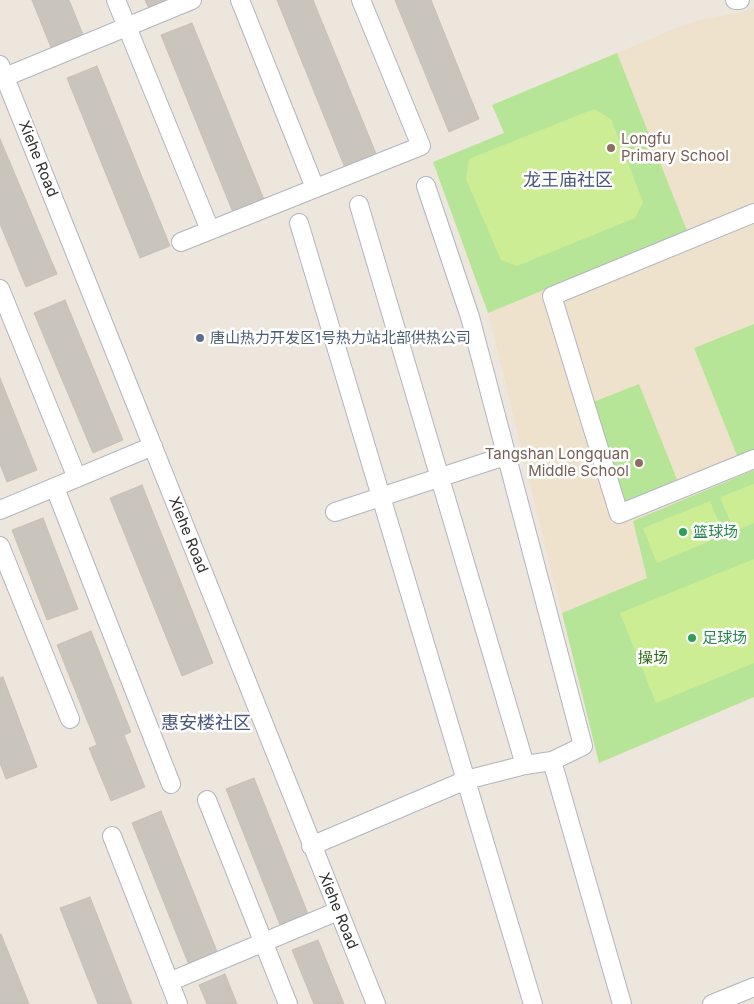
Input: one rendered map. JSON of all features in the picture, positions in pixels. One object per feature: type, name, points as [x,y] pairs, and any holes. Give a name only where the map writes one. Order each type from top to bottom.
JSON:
[{"type":"street","points":[[116,0],[210,230]]},
{"type":"street","points":[[2,71],[127,27],[192,0]]},
{"type":"street","points":[[240,0],[315,188]]},
{"type":"street","points":[[181,242],[421,146],[361,0]]},
{"type":"street","points":[[735,0],[740,0]]},
{"type":"street","name":"Xiehe Road","points":[[2,71],[311,846],[376,1004]]},
{"type":"street","points":[[311,846],[466,780],[525,765],[552,761],[583,746],[470,317],[426,186]]},
{"type":"street","points":[[359,205],[525,765]]},
{"type":"street","points":[[754,213],[552,296],[619,514],[754,459]]},
{"type":"street","points":[[299,223],[533,1004]]},
{"type":"street","points":[[2,300],[77,478]]},
{"type":"street","points":[[0,510],[153,446]]},
{"type":"street","points":[[335,512],[506,456]]},
{"type":"street","points":[[55,488],[171,784]]},
{"type":"street","points":[[0,546],[70,719]]},
{"type":"street","points":[[552,761],[622,1004]]},
{"type":"street","points":[[207,800],[288,1004]]},
{"type":"street","points":[[112,836],[178,1004]]},
{"type":"street","points":[[169,982],[338,911]]},
{"type":"street","points":[[712,1004],[754,987]]},
{"type":"shaded area","name":"Tangshan Longquan Middle School","points":[[754,9],[754,697],[599,763],[488,313],[433,162],[504,133],[492,105],[691,22]]},
{"type":"green space","name":"Longfu Primary School","points":[[617,53],[687,231],[488,313],[433,162],[504,133],[492,105]]},
{"type":"green space","points":[[594,109],[611,119],[643,202],[635,218],[517,266],[501,260],[466,179],[469,159]]},
{"type":"green space","points":[[754,324],[754,451],[738,458],[694,348]]},
{"type":"green space","points":[[639,384],[678,482],[624,504],[593,402]]},
{"type":"green space","name":"操场","points":[[754,470],[754,697],[599,763],[562,613],[647,578],[633,521]]},
{"type":"green space","name":"篮球场","points":[[754,484],[754,523],[734,531],[720,497]]},
{"type":"green space","name":"篮球场","points":[[710,501],[724,535],[657,563],[643,528]]},
{"type":"green space","name":"足球场","points":[[754,559],[754,663],[656,703],[620,613]]},
{"type":"building","points":[[32,0],[69,0],[84,37],[52,50]]},
{"type":"building","points":[[145,0],[177,0],[150,11]]},
{"type":"building","points":[[277,0],[313,0],[377,156],[345,168]]},
{"type":"building","points":[[395,0],[431,0],[479,119],[449,132]]},
{"type":"building","points":[[192,23],[265,202],[234,215],[161,35]]},
{"type":"building","points":[[97,66],[170,246],[140,258],[67,78]]},
{"type":"building","points":[[0,139],[57,274],[26,287],[0,224]]},
{"type":"building","points":[[65,300],[123,440],[93,453],[34,313]]},
{"type":"building","points":[[0,378],[37,470],[7,482],[0,464]]},
{"type":"building","points":[[142,485],[213,663],[182,676],[110,498]]},
{"type":"building","points":[[43,518],[78,609],[47,620],[12,530]]},
{"type":"building","points":[[91,631],[131,732],[124,735],[145,787],[111,801],[89,748],[97,745],[57,645]]},
{"type":"building","points":[[3,677],[37,767],[6,779],[0,763],[0,678]]},
{"type":"building","points":[[254,778],[310,919],[282,930],[226,789]]},
{"type":"building","points":[[161,811],[218,954],[189,965],[132,823]]},
{"type":"building","points":[[90,897],[132,1004],[98,1004],[60,908]]},
{"type":"building","points":[[1,934],[29,1004],[0,1004]]},
{"type":"building","points":[[318,940],[344,1004],[314,1004],[292,950]]},
{"type":"building","points":[[225,974],[237,1004],[207,1004],[199,985]]},
{"type":"place","name":"Longfu Primary School","points":[[611,148]]},
{"type":"place","name":"唐山热力开发区1号热力站北部供热公司","points":[[200,338]]},
{"type":"place","name":"Tangshan Longquan Middle School","points":[[639,463]]},
{"type":"place","name":"篮球场","points":[[683,532]]},
{"type":"place","name":"足球场","points":[[692,638]]},
{"type":"district","name":"龙王庙社区","points":[[568,181]]},
{"type":"district","name":"惠安楼社区","points":[[206,724]]}]
